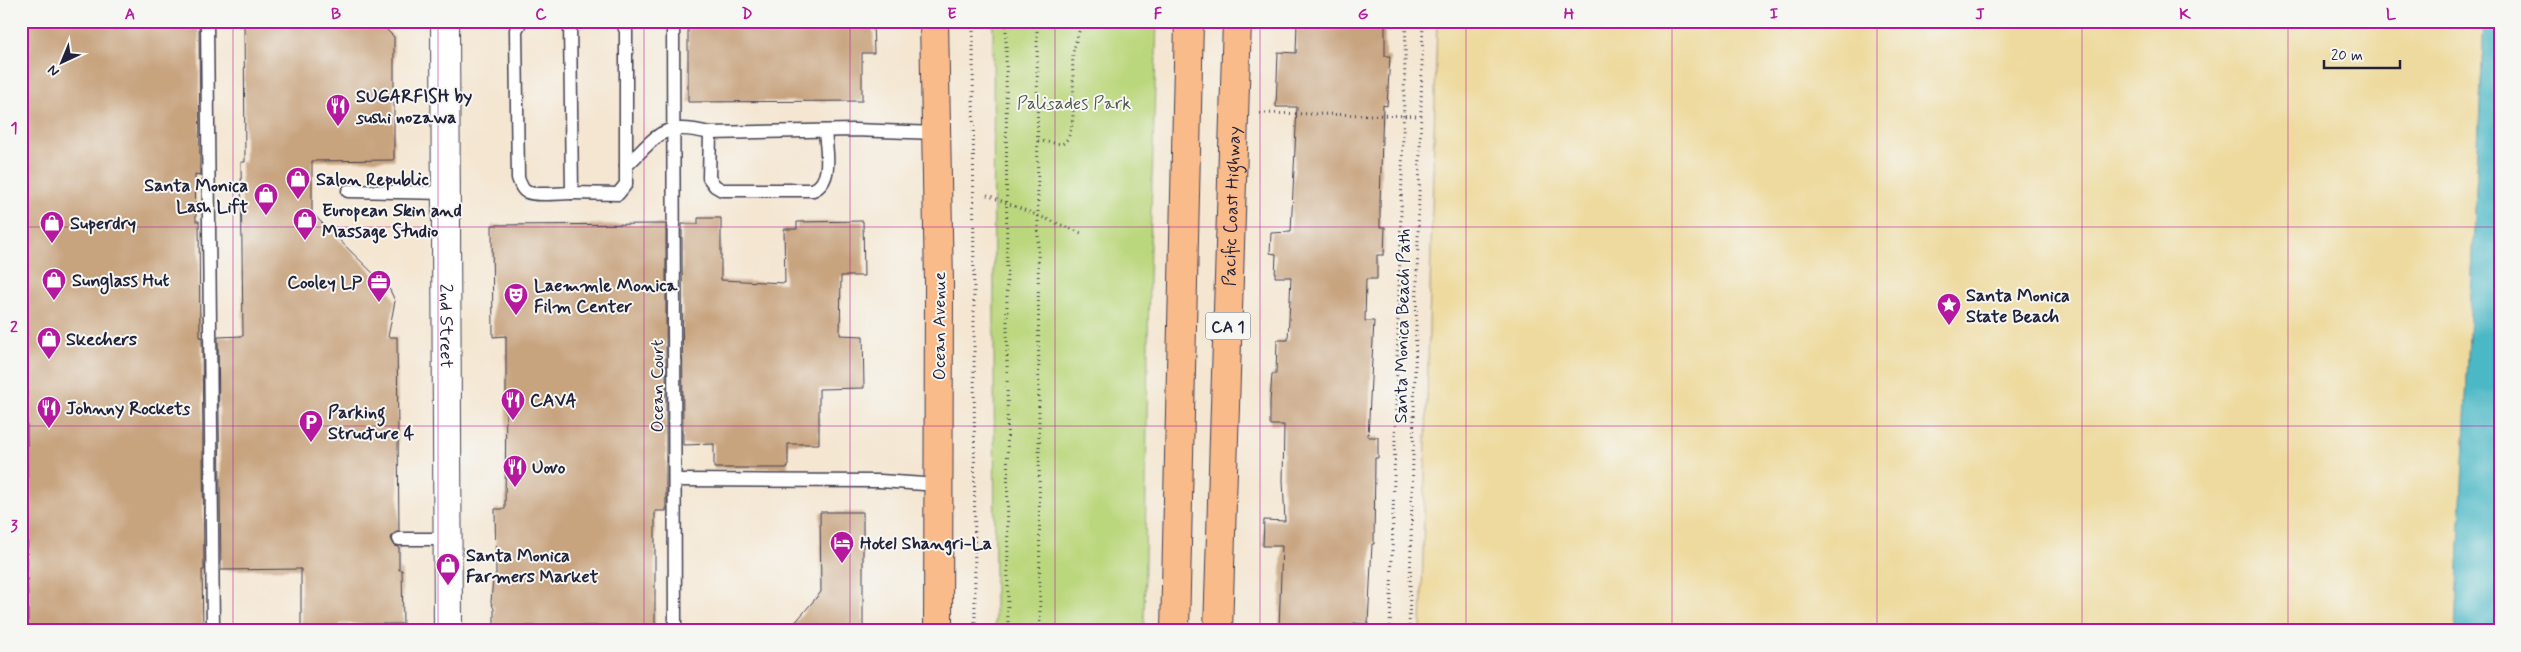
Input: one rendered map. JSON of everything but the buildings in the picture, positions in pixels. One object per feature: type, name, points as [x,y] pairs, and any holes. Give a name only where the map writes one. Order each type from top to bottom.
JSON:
[{"type":"main road","name":"Ocean Avenue","points":[[934,21],[939,284],[938,631]]},
{"type":"main road","name":"CA 1","points":[[1175,631],[1189,21]]},
{"type":"main road","name":"Pacific Coast Highway","points":[[1218,631],[1237,21]]},
{"type":"street","name":"2nd Street","points":[[445,21],[448,631]]},
{"type":"lane","points":[[208,21],[213,631]]},
{"type":"lane","points":[[521,21],[516,30],[518,178],[522,188],[528,193],[618,194],[626,184],[626,31],[620,22]]},
{"type":"lane","points":[[570,21],[572,192]]},
{"type":"lane","name":"Ocean Court","points":[[673,21],[675,631]]},
{"type":"lane","points":[[626,166],[660,134],[674,128],[690,128],[710,133],[825,131],[936,133]]},
{"type":"lane","points":[[710,133],[709,178],[715,186],[722,190],[814,190],[822,186],[826,178],[825,131]]},
{"type":"lane","points":[[348,191],[446,194]]},
{"type":"lane","points":[[675,480],[880,481],[939,485]]},
{"type":"lane","points":[[399,539],[448,539]]},
{"type":"path","points":[[973,21],[975,631]]},
{"type":"path","points":[[1006,21],[1008,631]]},
{"type":"path","points":[[1037,21],[1040,631]]},
{"type":"path","points":[[1038,141],[1062,144],[1070,136],[1073,113],[1073,55],[1082,21]]},
{"type":"path","points":[[1390,631],[1406,21]]},
{"type":"path","name":"Santa Monica Beach Path","points":[[1409,631],[1423,21]]},
{"type":"path","points":[[1235,112],[1420,116]]},
{"type":"path","points":[[987,195],[1082,232]]},
{"type":"green space","name":"Palisades Park","points":[[993,21],[1157,21],[1149,279],[1144,631],[995,631]]},
{"type":"sand","name":"Santa Monica State Beach","points":[[1437,21],[2484,21],[2455,631],[1421,631]]},
{"type":"water","points":[[2484,21],[2500,21],[2500,631],[2455,631]]},
{"type":"place","name":"SUGARFISH by sushi nozawa","points":[[338,127]]},
{"type":"place","name":"Salon Republic","points":[[298,200]]},
{"type":"place","name":"Santa Monica Lash Lift","points":[[266,216]]},
{"type":"place","name":"European Skin and Massage Studio","points":[[305,241]]},
{"type":"place","name":"Superdry","points":[[52,244]]},
{"type":"place","name":"Sunglass Hut","points":[[54,301]]},
{"type":"place","name":"Cooley LP","points":[[379,303]]},
{"type":"place","name":"Laemmle Monica Film Center","points":[[516,316]]},
{"type":"place","name":"Santa Monica State Beach","points":[[1949,326]]},
{"type":"place","name":"Skechers","points":[[49,360]]},
{"type":"place","name":"CAVA","points":[[513,421]]},
{"type":"place","name":"Johnny Rockets","points":[[49,429]]},
{"type":"place","name":"Parking Structure 4","points":[[311,443]]},
{"type":"place","name":"Uovo","points":[[515,488]]},
{"type":"place","name":"Hotel Shangri-La","points":[[842,564]]},
{"type":"place","name":"Santa Monica Farmers Market","points":[[448,586]]}]
